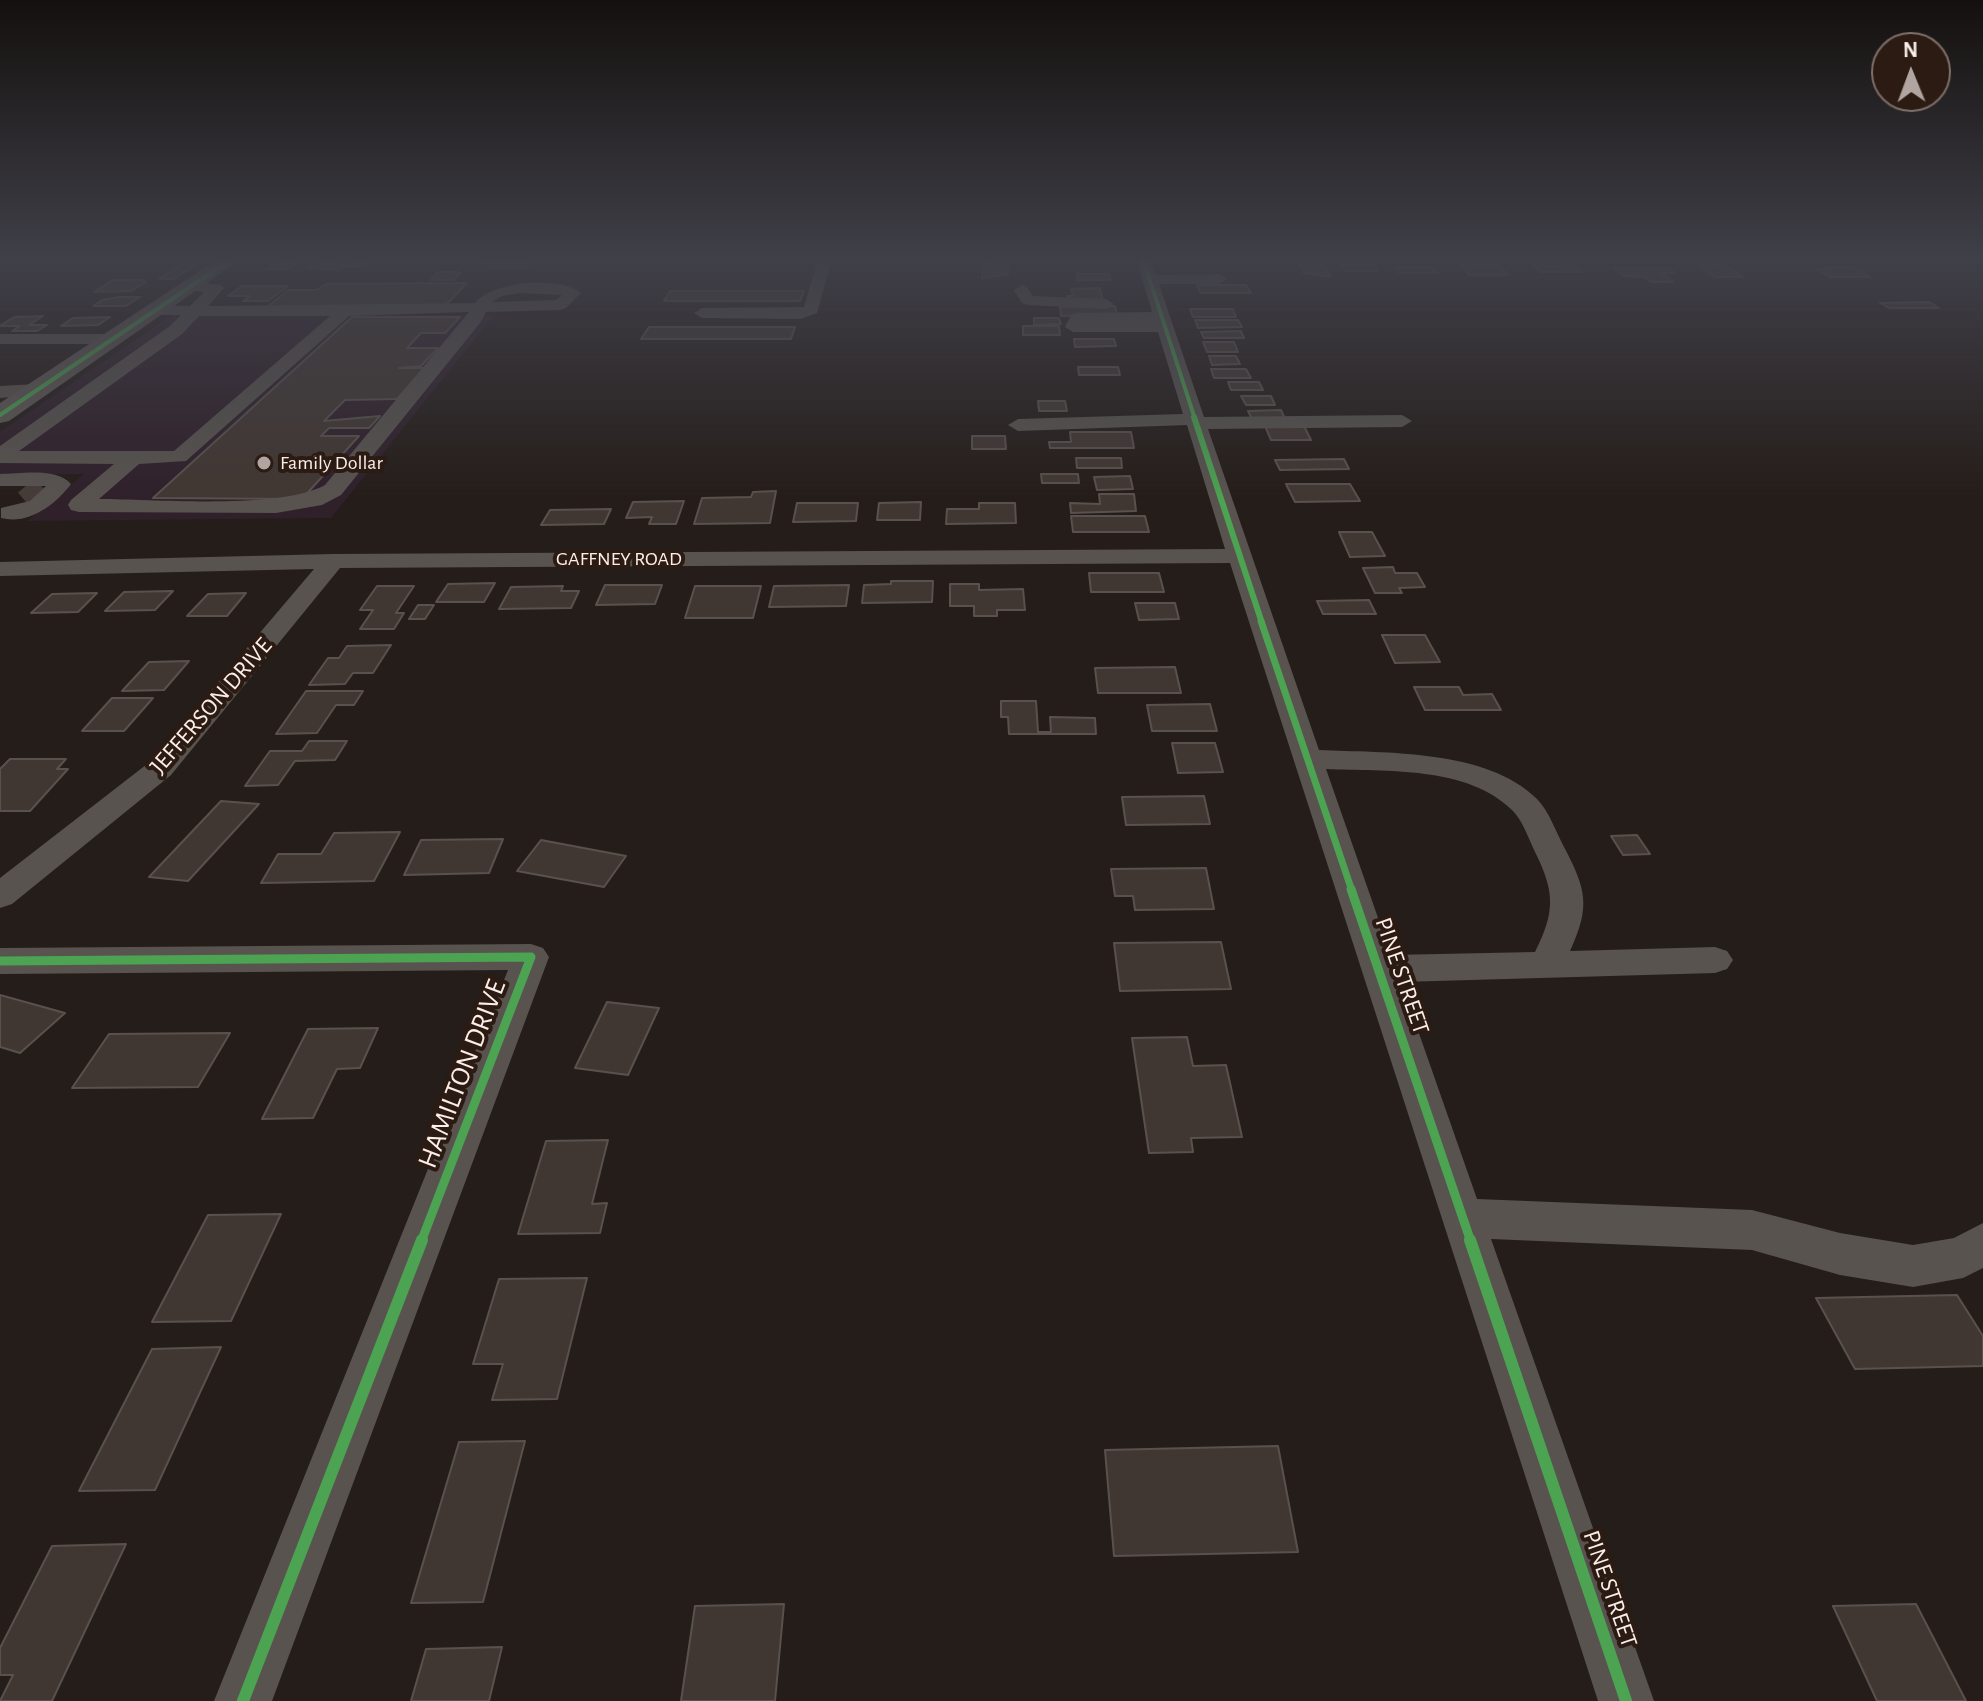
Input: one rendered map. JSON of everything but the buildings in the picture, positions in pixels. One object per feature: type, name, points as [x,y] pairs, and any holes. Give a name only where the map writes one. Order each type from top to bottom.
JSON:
[{"type":"highway","points":[[0,415],[109,341]]},
{"type":"street","points":[[0,456],[159,341]]},
{"type":"street","points":[[126,506],[311,341]]},
{"type":"street","points":[[134,458],[79,505],[276,506],[314,500],[333,490],[456,341]]},
{"type":"street","name":"PINE STREET","points":[[1169,341],[1626,1701]]},
{"type":"street","points":[[0,392],[37,390]]},
{"type":"street","points":[[1018,425],[1402,421]]},
{"type":"street","points":[[0,456],[179,457]]},
{"type":"street","points":[[0,480],[26,500]]},
{"type":"street","name":"GAFFNEY ROAD","points":[[0,569],[333,561],[1239,556]]},
{"type":"street","name":"JEFFERSON DRIVE","points":[[0,896],[161,768],[333,561]]},
{"type":"street","points":[[1308,759],[1415,764],[1456,771],[1501,785],[1528,807],[1567,884],[1564,927],[1546,964]]},
{"type":"street","name":"HAMILTON DRIVE","points":[[0,961],[531,957],[243,1701]]},
{"type":"street","points":[[1379,969],[1715,960]]},
{"type":"street","points":[[1463,1218],[1752,1230],[1840,1254],[1913,1266],[1963,1257],[1983,1243]]},
{"type":"shaded area","points":[[133,341],[473,341],[331,518],[27,521],[84,474],[0,475],[0,432]]},
{"type":"tunnel","points":[[25,501],[42,487]]},
{"type":"cycle path","points":[[0,415],[109,341]]},
{"type":"cycle path","points":[[1170,341],[1239,556],[1626,1701]]},
{"type":"cycle path","points":[[0,961],[531,957],[243,1701]]},
{"type":"place","name":"Family Dollar","points":[[264,463]]}]
